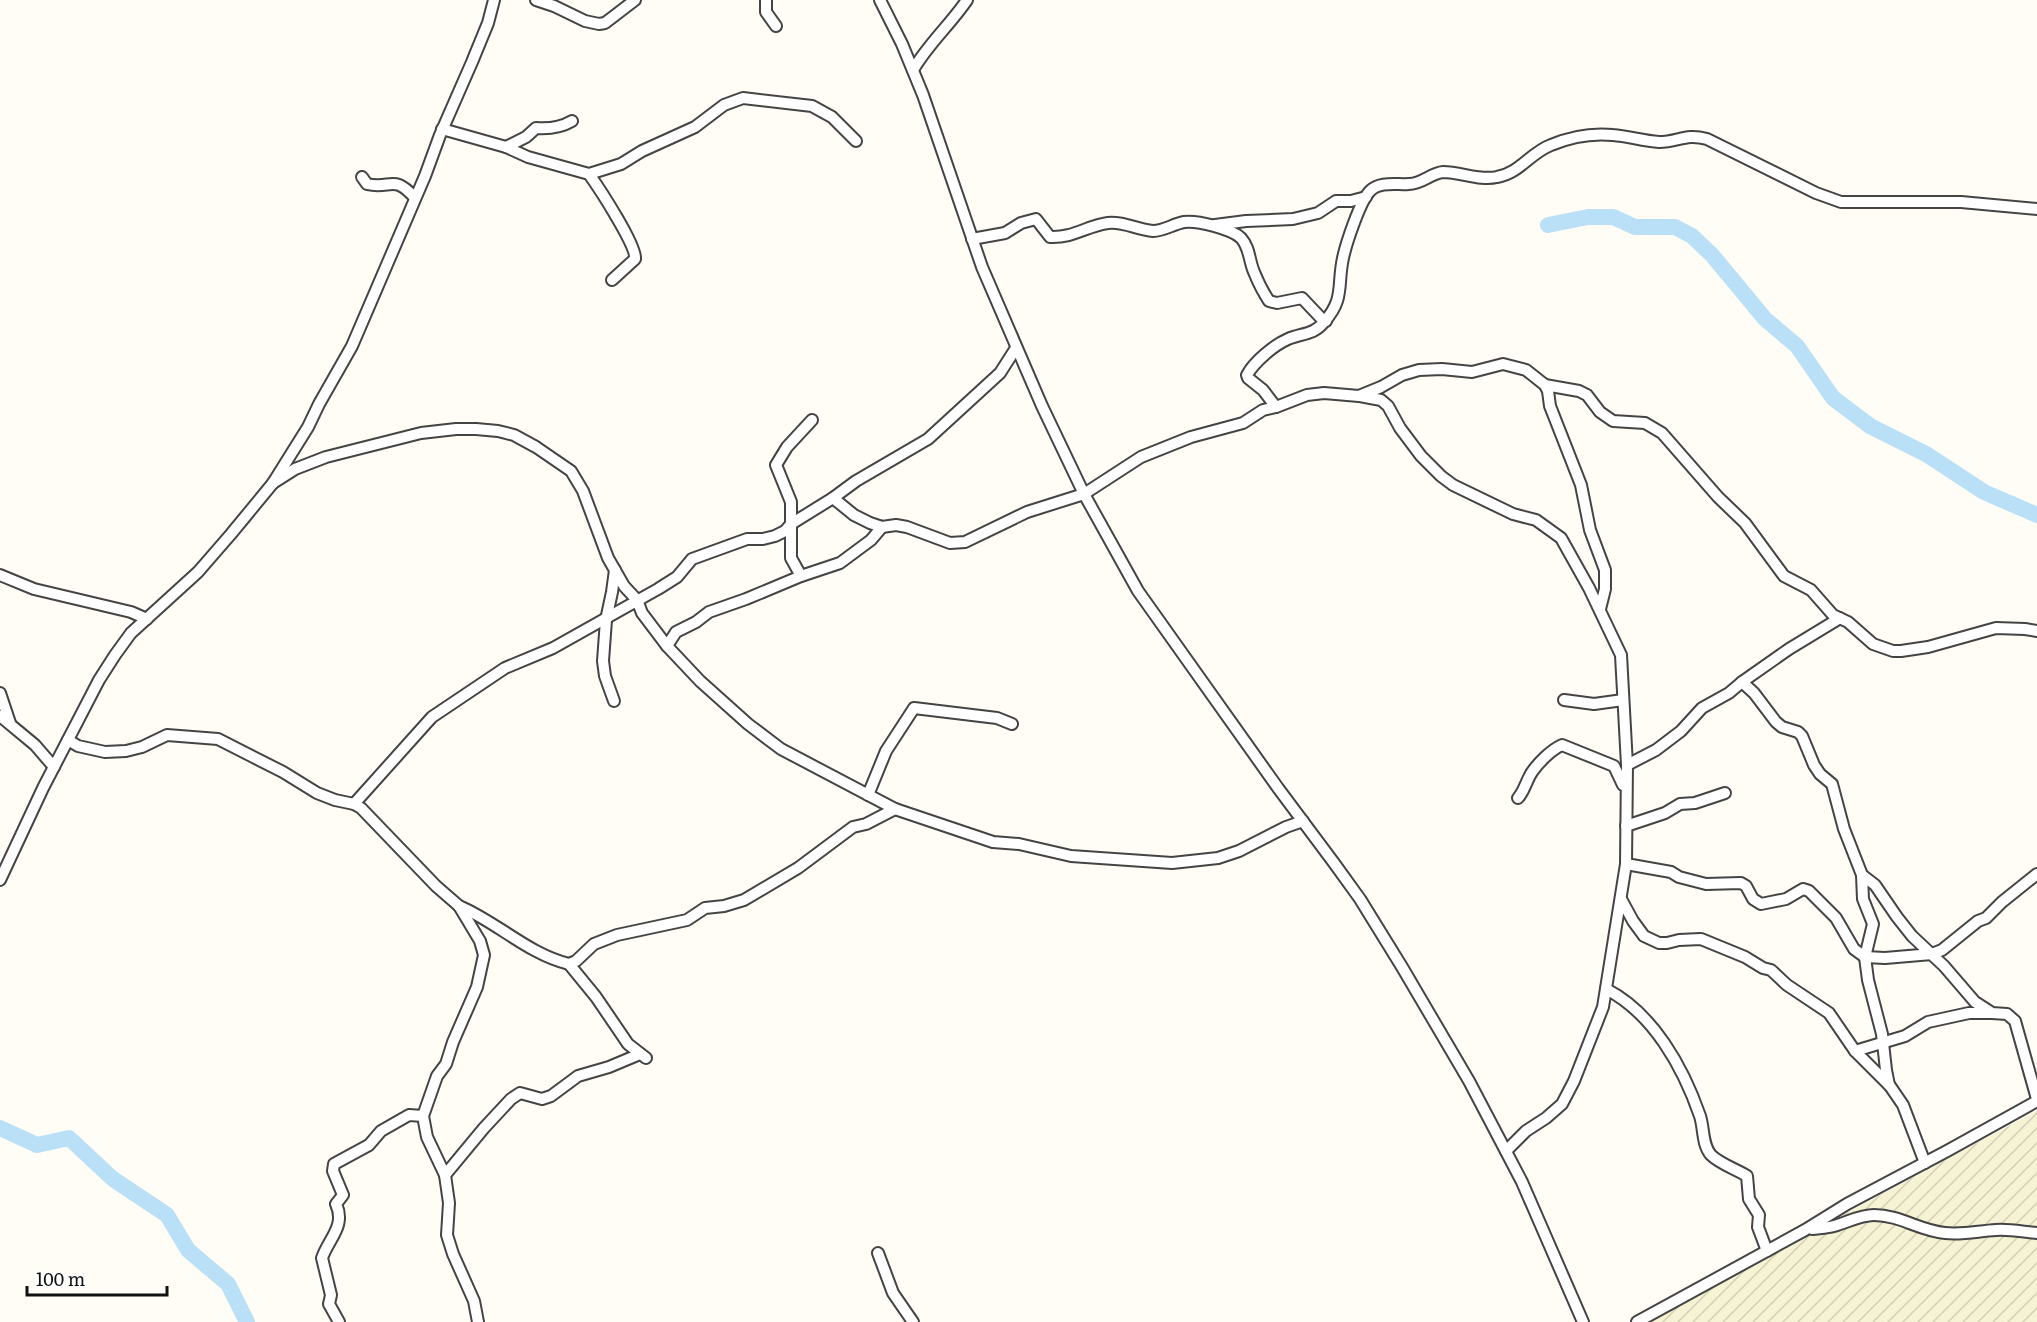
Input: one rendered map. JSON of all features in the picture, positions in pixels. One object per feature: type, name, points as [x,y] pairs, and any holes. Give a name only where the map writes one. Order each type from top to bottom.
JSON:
[{"type":"street","points":[[0,880],[54,767],[99,680],[115,655],[131,633],[198,573],[273,483],[308,428],[352,346],[488,24],[494,0]]},
{"type":"street","points":[[536,0],[592,24],[598,24],[605,23],[635,0]]},
{"type":"street","points":[[766,0],[766,12],[776,26]]},
{"type":"street","points":[[880,0],[923,95],[982,267],[1016,348],[1084,494],[1138,591],[1360,898],[1396,957],[1469,1081],[1522,1182],[1583,1322]]},
{"type":"street","points":[[913,70],[922,53],[953,20],[967,0]]},
{"type":"street","points":[[442,129],[589,174],[621,164],[642,151],[695,127],[724,105],[743,98],[812,106],[832,117],[856,141]]},
{"type":"street","points":[[506,147],[526,137],[536,128],[551,129],[564,126],[572,121]]},
{"type":"street","points":[[1276,407],[1263,390],[1248,378],[1249,370],[1288,339],[1317,330],[1326,321],[1340,296],[1343,258],[1366,197],[1372,189],[1381,185],[1421,182],[1441,172],[1496,178],[1516,171],[1536,152],[1572,138],[1612,135],[1659,142],[1696,136],[1816,193],[1841,202],[1941,202],[2037,209]]},
{"type":"street","points":[[589,174],[636,254],[635,259],[612,280]]},
{"type":"street","points":[[362,177],[367,184],[374,186],[393,183],[405,186],[416,198]]},
{"type":"street","points":[[1210,226],[1246,221],[1293,219],[1318,213],[1336,201],[1351,201],[1366,197]]},
{"type":"street","points":[[972,239],[1005,232],[1030,219],[1036,219],[1050,237],[1074,235],[1095,226],[1120,222],[1152,231],[1184,222],[1233,231],[1240,237],[1249,253],[1253,271],[1269,301],[1277,303],[1302,297],[1326,321]]},
{"type":"street","points":[[354,804],[432,717],[505,668],[553,648],[606,620],[677,577],[692,559],[747,539],[775,536],[873,470],[928,439],[1000,374],[1016,348]]},
{"type":"street","points":[[1359,396],[1402,375],[1419,370],[1443,369],[1472,372],[1503,364],[1526,370],[1545,385],[1579,391],[1587,395],[1600,412],[1613,421],[1645,423],[1662,433],[1745,524],[1784,576],[1811,590],[1833,615],[1848,622],[1873,644],[1893,651],[1928,647],[1996,628],[2025,629],[2037,632]]},
{"type":"street","points":[[1545,385],[1550,406],[1581,485],[1590,530],[1605,570],[1605,590],[1600,609]]},
{"type":"street","points":[[833,498],[854,515],[882,527],[896,525],[908,527],[955,543],[975,538],[1001,523],[1040,507],[1084,494],[1141,457],[1191,437],[1243,423],[1263,410],[1316,393],[1380,400],[1388,406],[1408,440],[1432,468],[1453,485],[1513,514],[1536,520],[1561,538],[1600,609],[1621,655],[1627,765],[1626,864],[1600,1016],[1569,1093],[1555,1111],[1526,1131],[1506,1151]]},
{"type":"street","points":[[801,576],[791,558],[791,502],[776,465],[787,447],[812,420]]},
{"type":"street","points":[[273,483],[295,469],[326,457],[421,433],[456,429],[498,430],[514,435],[571,471],[584,491],[608,558],[624,586],[637,600],[642,613],[667,646],[700,681],[781,749],[895,809],[993,842],[1018,844],[1071,856],[1172,863],[1218,858],[1239,851],[1303,821]]},
{"type":"street","points":[[667,646],[676,632],[696,622],[709,612],[840,563],[871,540],[882,527]]},
{"type":"street","points":[[614,701],[605,676],[603,661],[606,620],[615,570]]},
{"type":"street","points":[[0,575],[34,589],[131,612],[147,620]]},
{"type":"street","points":[[1627,765],[1656,750],[1681,731],[1702,708],[1729,693],[1789,649],[1840,618]]},
{"type":"street","points":[[1742,682],[1754,693],[1776,722],[1802,736],[1814,765],[1820,774],[1832,784],[1844,830],[1862,875],[1863,899],[1872,924],[1865,957],[1890,1086]]},
{"type":"street","points":[[0,693],[11,726]]},
{"type":"street","points":[[1564,700],[1594,704],[1623,700]]},
{"type":"street","points":[[868,795],[886,751],[914,708],[997,718],[1012,724]]},
{"type":"street","points":[[0,716],[35,745],[54,767]]},
{"type":"street","points":[[68,740],[78,746],[105,752],[126,751],[142,747],[167,735],[218,739],[283,771],[317,793],[354,804],[380,826],[436,886],[459,906],[479,915],[510,937],[570,964],[628,1044],[643,1056],[578,1076],[551,1096],[542,1099],[520,1093],[484,1128],[445,1175]]},
{"type":"street","points":[[1614,766],[1624,740]]},
{"type":"street","points":[[1518,798],[1525,790],[1532,773],[1556,748],[1562,745],[1614,766],[1621,776],[1625,791]]},
{"type":"street","points":[[1626,826],[1665,813],[1680,804],[1695,803],[1725,793]]},
{"type":"street","points":[[570,964],[594,944],[609,938],[687,921],[705,908],[724,906],[744,900],[798,868],[853,827],[866,824],[895,809]]},
{"type":"street","points":[[1626,864],[1665,870],[1679,877],[1707,884],[1741,883],[1746,886],[1753,899],[1761,904],[1786,899],[1803,889],[1809,891],[1828,908],[1854,949],[1865,957],[1932,954],[1942,951],[1978,921],[1986,918],[2037,874]]},
{"type":"street","points":[[1862,875],[1875,885],[1897,917],[1975,1002],[1992,1013]]},
{"type":"street","points":[[1621,898],[1644,936],[1659,943],[1701,939],[1745,957],[1771,970],[1787,985],[1829,1013],[1855,1051],[1890,1086],[1909,1116],[1925,1163]]},
{"type":"street","points":[[459,906],[480,941],[484,955],[477,987],[453,1042],[449,1058],[437,1076],[423,1116],[427,1137],[445,1175],[448,1203],[447,1235],[474,1301],[478,1322]]},
{"type":"street","points":[[1606,989],[1639,1013],[1664,1043],[1685,1079],[1703,1126],[1706,1146],[1712,1156],[1747,1176],[1749,1199],[1759,1215],[1758,1227],[1767,1251]]},
{"type":"street","points":[[1637,1322],[2037,1100],[2015,1020],[2007,1014],[1969,1013],[1928,1022],[1905,1036],[1855,1051]]},
{"type":"street","points":[[339,1322],[329,1304],[331,1295],[322,1258],[340,1219],[336,1204],[343,1195],[333,1171],[334,1164],[369,1145],[381,1131],[409,1115],[423,1116]]},
{"type":"street","points":[[1805,1230],[1834,1226],[1873,1215],[1894,1217],[1917,1224],[1931,1232],[1948,1234],[1972,1234],[1997,1229],[2037,1233]]},
{"type":"street","points":[[878,1253],[893,1293],[913,1322]]},
{"type":"shaded area","points":[[2037,1111],[2037,1322],[1643,1322]]},
{"type":"waterway","points":[[1548,225],[1588,217],[1613,217],[1635,227],[1675,227],[1692,236],[1712,255],[1765,319],[1797,346],[1833,398],[1870,426],[1926,454],[1984,492],[2037,515]]},
{"type":"waterway","points":[[0,1128],[37,1145],[69,1138],[113,1179],[167,1215],[188,1250],[228,1284],[247,1322]]}]
